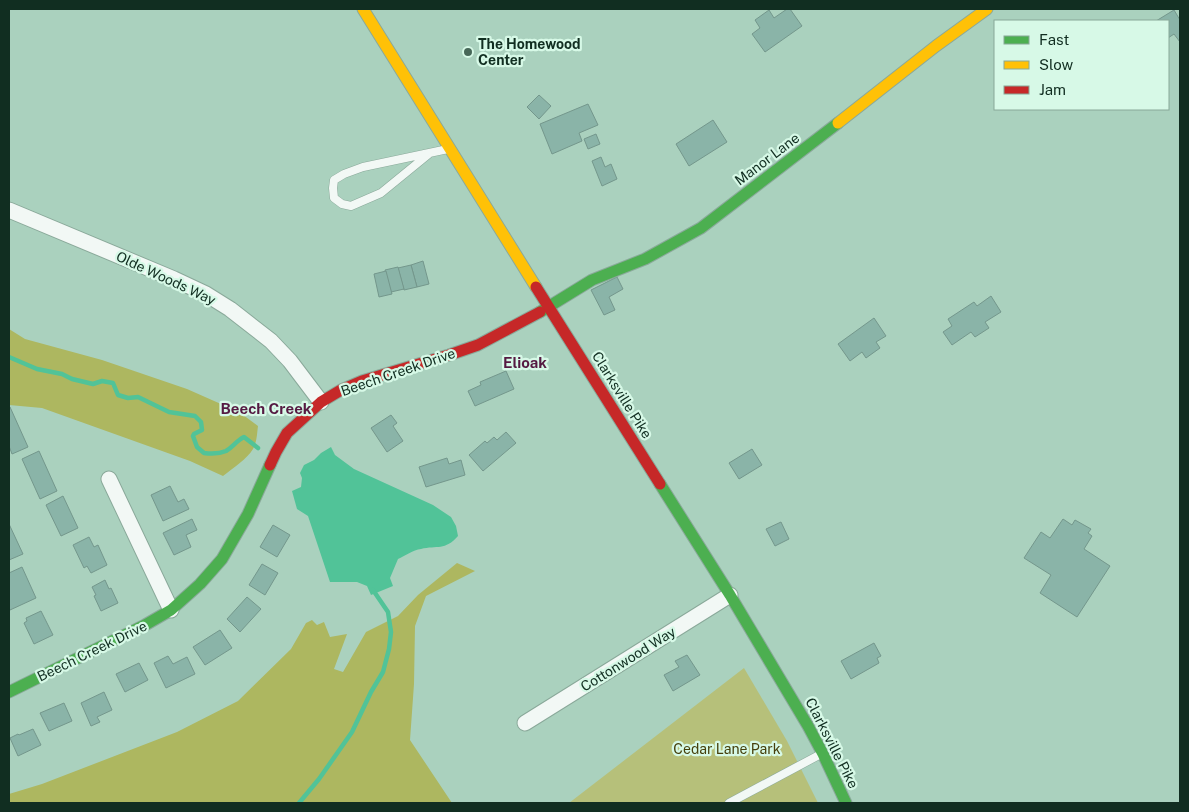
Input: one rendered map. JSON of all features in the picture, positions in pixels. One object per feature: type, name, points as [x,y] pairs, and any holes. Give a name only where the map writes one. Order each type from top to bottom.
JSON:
[{"type":"street","name":"Clarksville Pike","points":[[363,9],[730,595],[803,718],[846,803]]},
{"type":"street","name":"Manor Lane","points":[[548,307],[592,280],[645,259],[701,228],[986,9]]},
{"type":"street","name":"Olde Woods Way","points":[[9,210],[206,294],[230,309],[272,341],[290,361],[321,402]]},
{"type":"street","name":"Beech Creek Drive","points":[[10,689],[145,625],[170,610],[200,584],[222,559],[248,514],[276,452],[287,433],[321,402],[341,390],[362,382],[478,344],[548,307]]},
{"type":"street","points":[[109,479],[170,610]]},
{"type":"street","name":"Cottonwood Way","points":[[525,723],[730,595]]},
{"type":"lane","points":[[430,153],[381,193],[351,206],[342,204],[334,198],[334,180],[344,174],[363,167],[430,153],[450,149]]},
{"type":"lane","points":[[729,803],[822,754]]},
{"type":"green space","name":"Cedar Lane Park","points":[[744,668],[787,741],[818,803],[569,803]]},
{"type":"shaded area","points":[[9,329],[25,339],[102,360],[187,389],[239,412],[258,426],[254,446],[244,460],[223,476],[190,461],[42,408],[9,405]]},
{"type":"shaded area","points":[[331,447],[335,455],[354,469],[433,505],[451,517],[456,526],[458,536],[445,546],[418,550],[398,559],[390,578],[393,586],[371,595],[367,586],[357,582],[330,582],[308,516],[297,509],[292,491],[301,487],[302,478],[300,473],[304,465]]},
{"type":"shaded area","points":[[457,563],[475,571],[426,596],[415,626],[414,684],[410,740],[452,803],[9,803],[9,794],[42,784],[177,732],[238,701],[291,649],[306,623],[312,620],[317,625],[324,622],[330,637],[347,634],[334,669],[343,672],[366,632],[398,616],[418,595]]},
{"type":"building","points":[[790,9],[802,26],[765,52],[752,34],[760,28],[755,20],[769,10],[774,18]]},
{"type":"building","points":[[1174,10],[1180,20],[1180,42],[1174,34],[1169,37],[1169,20],[1158,20]]},
{"type":"building","points":[[539,95],[551,106],[539,119],[527,107]]},
{"type":"building","points":[[588,104],[598,125],[579,133],[582,141],[552,154],[540,124]]},
{"type":"building","points":[[713,120],[727,142],[689,166],[676,144]]},
{"type":"building","points":[[596,134],[600,144],[588,149],[584,139]]},
{"type":"building","points":[[601,157],[605,167],[611,164],[617,179],[602,186],[592,161]]},
{"type":"building","points":[[423,261],[429,284],[417,287],[411,265]]},
{"type":"building","points":[[411,265],[417,287],[404,290],[398,268]]},
{"type":"building","points":[[398,267],[404,289],[391,292],[385,270]]},
{"type":"building","points":[[386,271],[392,294],[379,297],[374,274]]},
{"type":"building","points":[[617,277],[623,289],[609,297],[615,310],[604,315],[591,290]]},
{"type":"building","points":[[991,296],[1001,312],[985,322],[989,328],[975,337],[971,332],[952,345],[943,332],[952,326],[948,319],[974,302],[977,306]]},
{"type":"building","points":[[874,318],[886,336],[876,342],[880,348],[866,358],[862,352],[850,361],[838,344]]},
{"type":"building","points":[[506,371],[514,389],[475,406],[468,391],[481,385],[480,382]]},
{"type":"building","points":[[10,407],[28,447],[12,454],[9,446]]},
{"type":"building","points":[[391,415],[397,423],[393,426],[403,441],[387,452],[371,428]]},
{"type":"building","points":[[506,432],[516,443],[483,471],[469,455],[485,441],[487,443],[494,437],[497,440]]},
{"type":"building","points":[[752,449],[762,465],[739,479],[729,463]]},
{"type":"building","points":[[39,451],[57,491],[40,499],[22,459]]},
{"type":"building","points":[[447,458],[449,464],[461,460],[465,475],[426,487],[419,467]]},
{"type":"building","points":[[170,486],[178,502],[184,499],[189,509],[163,521],[151,495]]},
{"type":"building","points":[[63,496],[78,528],[61,536],[46,505]]},
{"type":"building","points":[[192,519],[197,530],[186,535],[191,547],[174,555],[163,533]]},
{"type":"building","points":[[1063,519],[1072,525],[1075,520],[1091,529],[1088,533],[1092,536],[1084,549],[1110,566],[1077,617],[1040,593],[1051,575],[1024,558],[1041,532],[1050,538]]},
{"type":"building","points":[[781,522],[789,539],[775,546],[766,529]]},
{"type":"building","points":[[9,524],[23,554],[9,560]]},
{"type":"building","points":[[273,525],[290,535],[277,557],[260,547]]},
{"type":"building","points":[[89,537],[94,547],[98,545],[107,565],[91,573],[87,566],[84,568],[73,545]]},
{"type":"building","points":[[262,564],[278,573],[265,595],[249,585]]},
{"type":"building","points":[[22,567],[36,598],[10,610],[9,573]]},
{"type":"building","points":[[105,580],[118,603],[101,611],[92,587]]},
{"type":"building","points":[[247,597],[261,609],[240,632],[227,619]]},
{"type":"building","points":[[41,611],[53,635],[34,644],[24,623],[27,621],[26,618]]},
{"type":"building","points":[[220,630],[232,648],[205,665],[193,647]]},
{"type":"building","points":[[874,643],[881,656],[877,658],[879,663],[851,679],[841,661]]},
{"type":"building","points":[[687,655],[700,675],[673,691],[664,675],[679,667],[675,661]]},
{"type":"building","points":[[168,656],[173,664],[187,657],[195,674],[166,688],[154,663]]},
{"type":"building","points":[[139,663],[148,680],[125,692],[116,674]]},
{"type":"building","points":[[104,692],[112,710],[97,717],[100,722],[91,726],[81,703]]},
{"type":"building","points":[[64,703],[72,721],[49,731],[40,713]]},
{"type":"building","points":[[33,729],[41,745],[18,756],[10,738]]},
{"type":"waterway","points":[[9,357],[37,369],[62,374],[72,379],[93,384],[102,381],[113,383],[118,395],[128,398],[138,397],[169,412],[195,416],[201,422],[202,430],[193,436],[197,447],[204,453],[221,453],[231,448],[244,437],[258,448]]},
{"type":"waterway","points":[[299,803],[319,779],[352,732],[383,672],[391,632],[388,612],[373,590]]},
{"type":"traffic: fast","points":[[540,312],[592,280],[645,259],[701,228],[838,123]]},
{"type":"traffic: fast","points":[[9,692],[145,625],[171,610],[200,584],[222,559],[248,514],[270,465]]},
{"type":"traffic: fast","points":[[660,484],[730,595],[808,726],[846,803]]},
{"type":"traffic: slow","points":[[363,9],[536,287]]},
{"type":"traffic: slow","points":[[838,123],[936,46],[987,9]]},
{"type":"traffic: jam","points":[[536,287],[660,484]]},
{"type":"traffic: jam","points":[[270,465],[287,433],[321,402],[341,390],[362,381],[478,345],[540,312]]},
{"type":"place","name":"The Homewood Center","points":[[468,52]]},
{"type":"district","name":"Elioak","points":[[525,362]]},
{"type":"district","name":"Beech Creek","points":[[266,408]]}]
